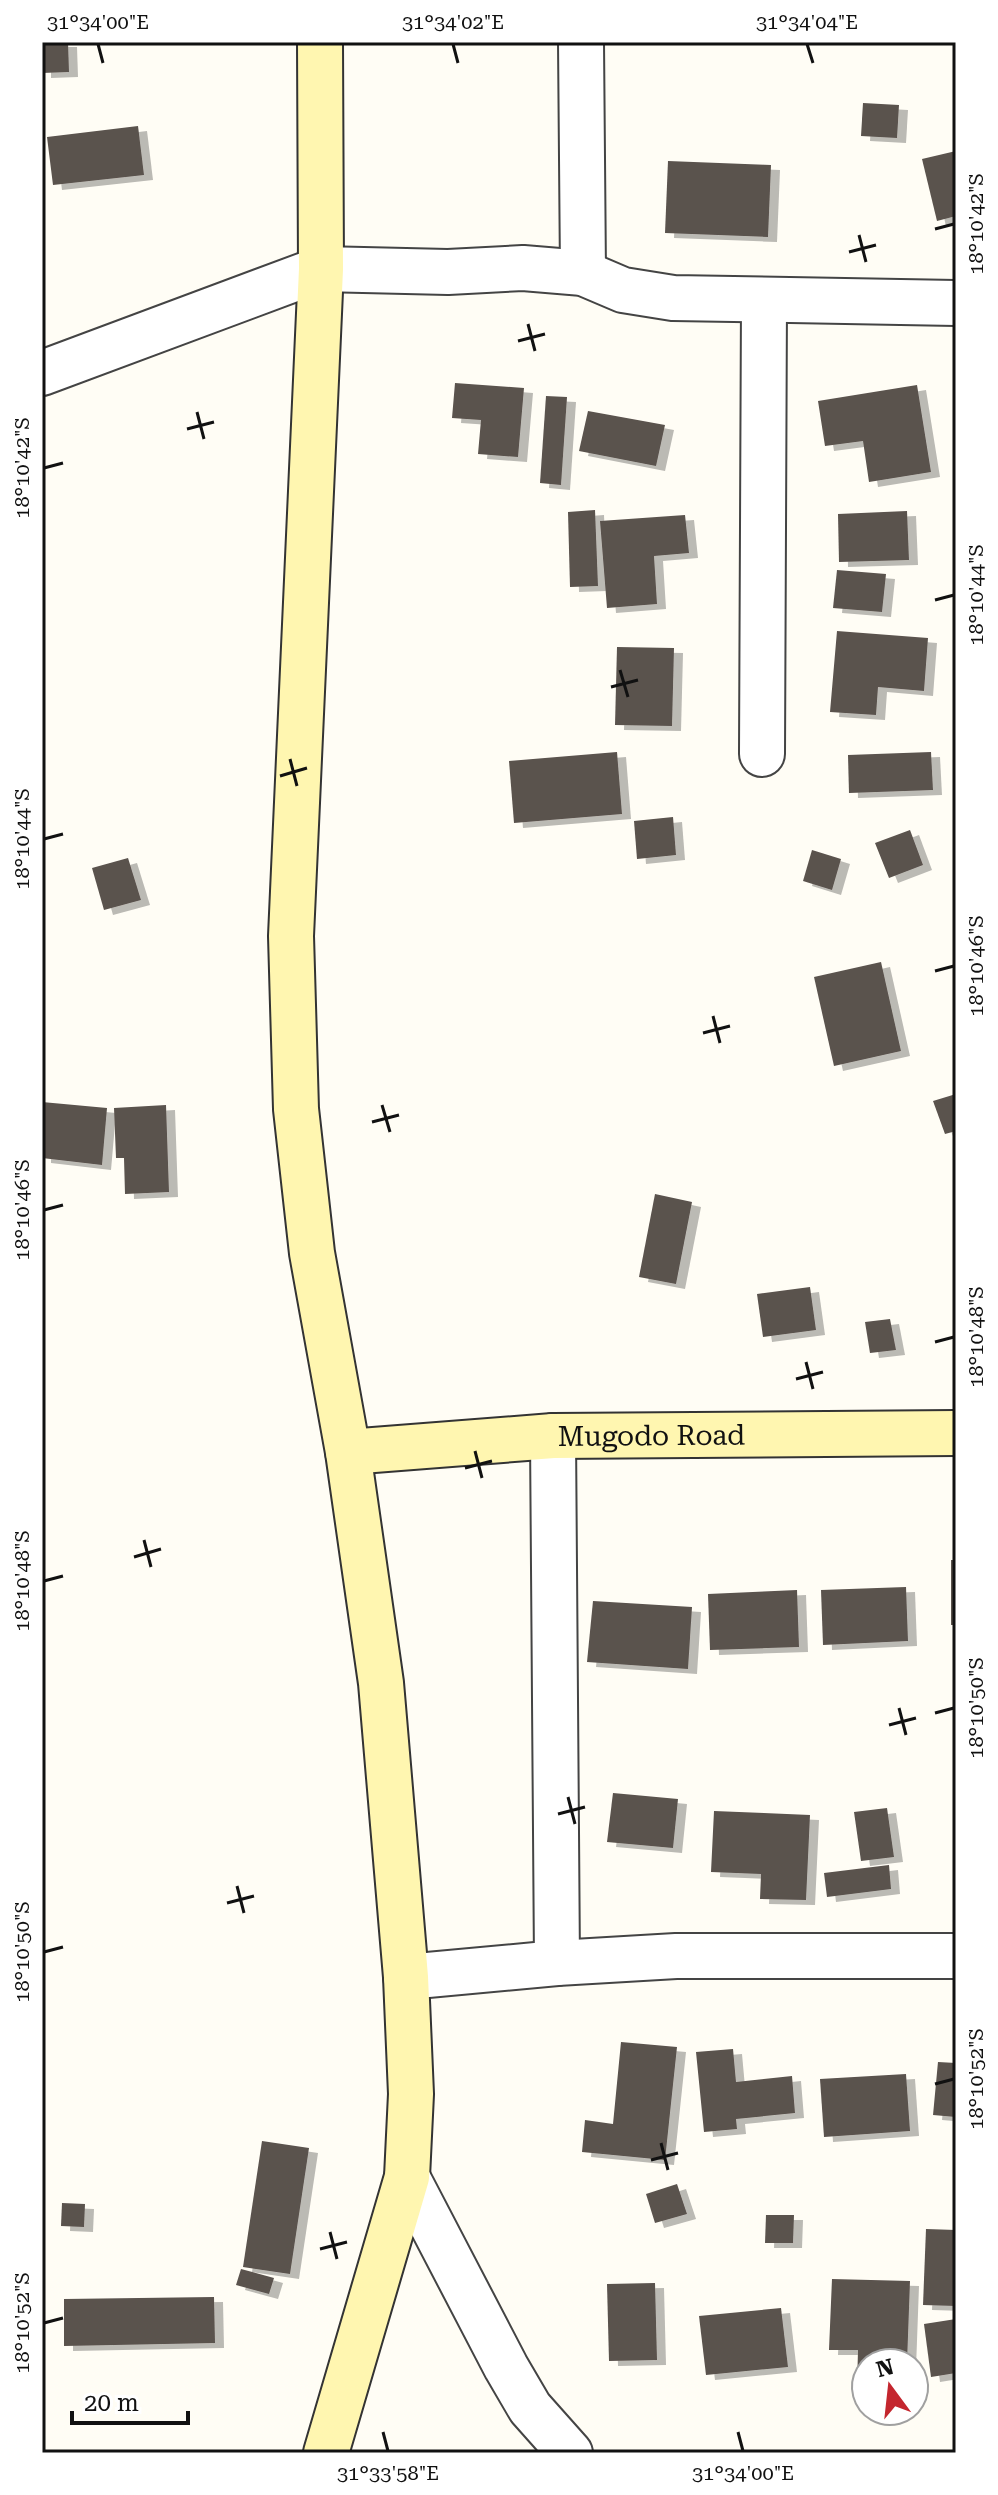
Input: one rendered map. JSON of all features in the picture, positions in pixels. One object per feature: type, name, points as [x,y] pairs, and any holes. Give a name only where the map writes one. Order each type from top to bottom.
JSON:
[{"type":"street","points":[[320,42],[321,269],[291,936],[296,1109],[312,1253],[348,1452],[381,1683],[406,1977],[411,2094],[407,2177],[326,2453]]},
{"type":"street","points":[[581,42],[583,273]]},
{"type":"street","points":[[42,373],[321,269],[448,272],[523,268],[583,273],[623,290],[673,298],[956,303]]},
{"type":"street","points":[[762,754],[764,301]]},
{"type":"street","name":"Mugodo Road","points":[[348,1452],[553,1436],[956,1433]]},
{"type":"street","points":[[553,1436],[557,1963]]},
{"type":"street","points":[[406,1977],[676,1956],[956,1956]]},
{"type":"street","points":[[407,2177],[530,2408],[570,2453]]},
{"type":"building","points":[[42,42],[68,42],[69,72],[42,73]]},
{"type":"building","points":[[863,103],[899,105],[897,138],[861,136]]},
{"type":"building","points":[[138,126],[144,175],[53,185],[47,137]]},
{"type":"building","points":[[956,151],[956,216],[937,221],[922,159]]},
{"type":"building","points":[[668,161],[771,165],[768,237],[665,233]]},
{"type":"building","points":[[455,383],[524,388],[518,457],[478,454],[481,420],[452,418]]},
{"type":"building","points":[[917,385],[931,472],[869,482],[863,441],[825,446],[818,401]]},
{"type":"building","points":[[546,396],[567,397],[561,485],[540,483]]},
{"type":"building","points":[[588,411],[665,425],[656,466],[579,451]]},
{"type":"building","points":[[595,510],[598,586],[570,587],[568,512]]},
{"type":"building","points":[[907,511],[909,560],[839,562],[838,514]]},
{"type":"building","points":[[685,515],[689,553],[654,556],[657,604],[607,608],[600,521]]},
{"type":"building","points":[[837,570],[886,574],[882,612],[833,608]]},
{"type":"building","points":[[837,631],[928,638],[924,691],[878,687],[876,715],[830,712]]},
{"type":"building","points":[[617,647],[674,648],[672,726],[615,725]]},
{"type":"building","points":[[617,752],[622,814],[514,823],[509,761]]},
{"type":"building","points":[[931,752],[933,790],[849,793],[848,755]]},
{"type":"building","points":[[673,817],[676,855],[637,859],[634,821]]},
{"type":"building","points":[[910,830],[923,865],[889,878],[875,843]]},
{"type":"building","points":[[812,850],[841,859],[832,890],[803,881]]},
{"type":"building","points":[[128,858],[141,900],[104,910],[92,868]]},
{"type":"building","points":[[881,962],[901,1051],[834,1066],[814,977]]},
{"type":"building","points":[[956,1094],[956,1131],[945,1134],[933,1101]]},
{"type":"building","points":[[42,1102],[107,1108],[102,1165],[42,1158]]},
{"type":"building","points":[[166,1105],[169,1192],[125,1194],[124,1158],[116,1158],[114,1108]]},
{"type":"building","points":[[655,1194],[692,1202],[676,1284],[639,1277]]},
{"type":"building","points":[[810,1287],[816,1330],[763,1337],[757,1294]]},
{"type":"building","points":[[890,1319],[896,1350],[870,1353],[865,1322]]},
{"type":"building","points":[[951,1560],[956,1560],[956,1625],[951,1625]]},
{"type":"building","points":[[906,1587],[908,1641],[823,1645],[821,1590]]},
{"type":"building","points":[[797,1590],[799,1647],[710,1650],[708,1594]]},
{"type":"building","points":[[593,1601],[692,1607],[688,1669],[587,1662]]},
{"type":"building","points":[[613,1793],[678,1799],[673,1848],[607,1842]]},
{"type":"building","points":[[887,1808],[894,1857],[861,1861],[854,1812]]},
{"type":"building","points":[[714,1811],[810,1815],[806,1900],[760,1899],[761,1874],[711,1872]]},
{"type":"building","points":[[889,1865],[891,1889],[827,1897],[824,1873]]},
{"type":"building","points":[[621,2042],[677,2047],[665,2160],[582,2152],[585,2120],[613,2124]]},
{"type":"building","points":[[733,2049],[736,2082],[792,2076],[795,2113],[736,2119],[737,2129],[704,2132],[696,2052]]},
{"type":"building","points":[[938,2062],[956,2063],[956,2117],[933,2115]]},
{"type":"building","points":[[906,2074],[910,2131],[824,2137],[820,2079]]},
{"type":"building","points":[[262,2141],[309,2148],[290,2274],[243,2267]]},
{"type":"building","points":[[677,2184],[687,2214],[655,2223],[646,2194]]},
{"type":"building","points":[[62,2203],[85,2204],[84,2227],[61,2226]]},
{"type":"building","points":[[766,2215],[794,2215],[793,2243],[765,2243]]},
{"type":"building","points":[[926,2229],[956,2230],[956,2306],[923,2305]]},
{"type":"building","points":[[241,2269],[274,2278],[269,2294],[236,2285]]},
{"type":"building","points":[[832,2279],[910,2281],[908,2347],[829,2350]]},
{"type":"building","points":[[655,2283],[657,2360],[609,2361],[607,2284]]},
{"type":"building","points":[[214,2297],[215,2343],[64,2346],[64,2299]]},
{"type":"building","points":[[781,2308],[788,2367],[706,2375],[699,2316]]},
{"type":"building","points":[[956,2319],[956,2373],[931,2377],[930,2347],[927,2347],[924,2324]]}]
